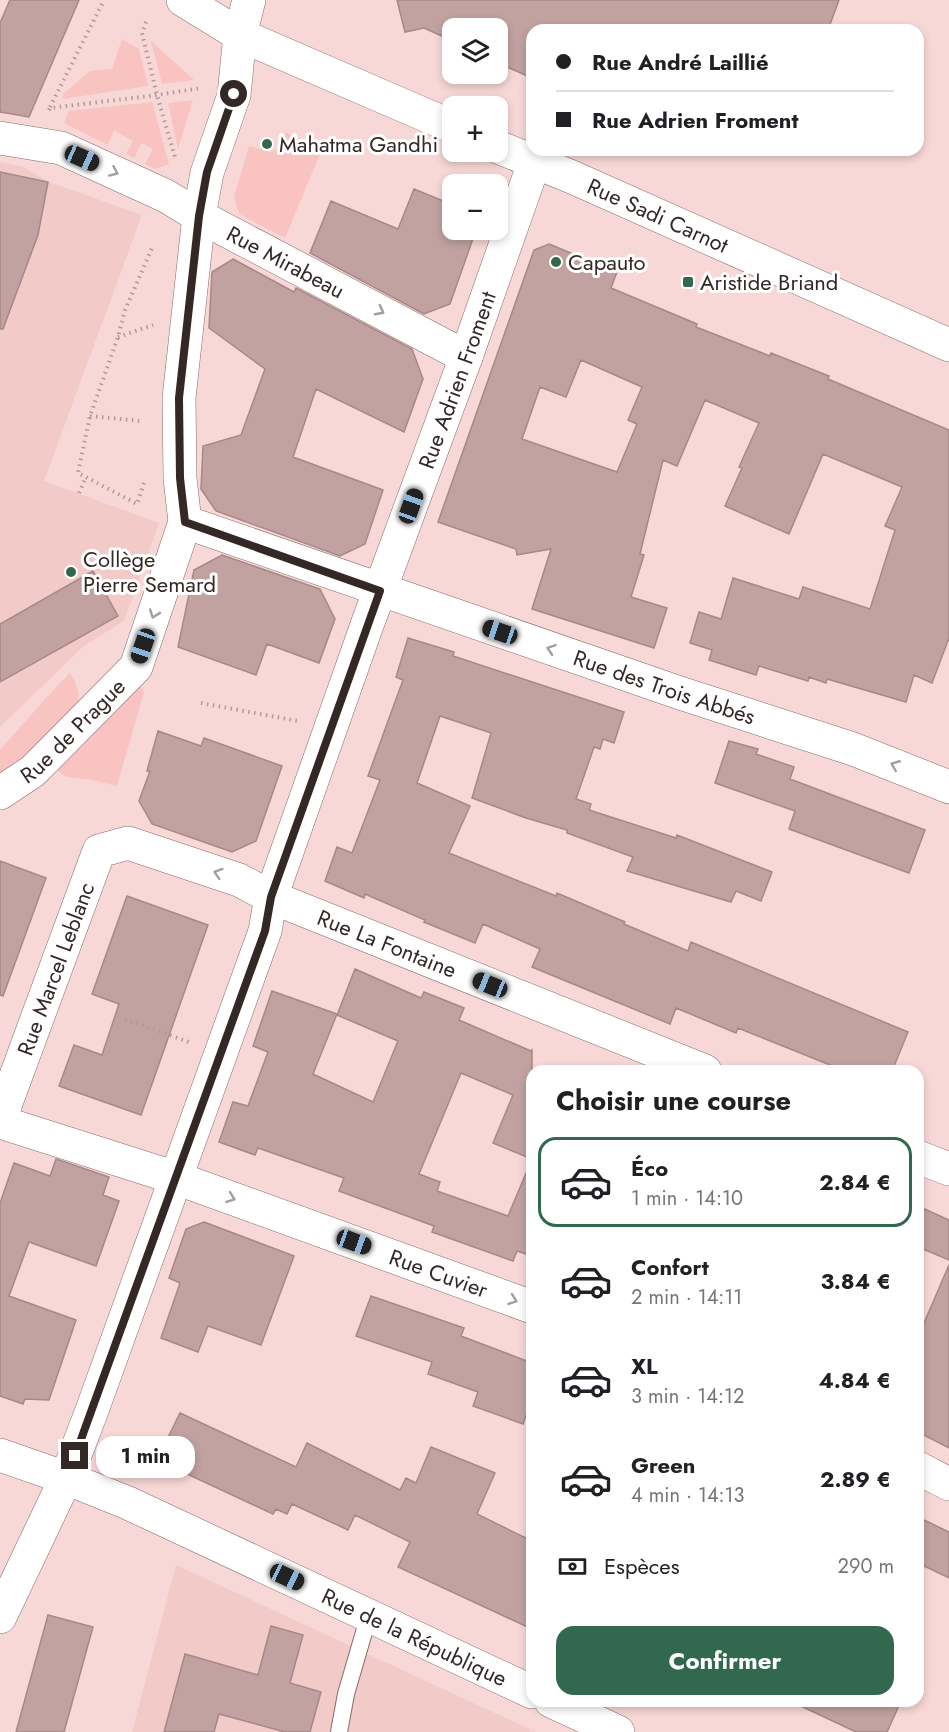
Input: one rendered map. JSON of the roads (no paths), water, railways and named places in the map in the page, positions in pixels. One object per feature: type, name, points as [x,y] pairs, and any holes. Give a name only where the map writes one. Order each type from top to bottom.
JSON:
[{"type":"street","points":[[183,0],[240,35],[442,122]]},
{"type":"street","points":[[185,522],[180,478],[179,398],[199,216],[207,172],[234,94],[240,35],[249,0]]},
{"type":"street","name":"Rue Mirabeau","points":[[0,138],[61,148],[166,196],[199,216],[466,357]]},
{"type":"street","name":"Rue Sadi Carnot","points":[[508,151],[572,177],[949,345]]},
{"type":"street","name":"Rue Adrien Froment","points":[[0,1617],[66,1478],[265,931],[271,897],[534,163]]},
{"type":"street","name":"Rue de Prague","points":[[0,793],[33,771],[136,668],[185,522]]},
{"type":"street","name":"Rue des Trois Abbés","points":[[185,522],[680,693],[853,749],[949,787]]},
{"type":"street","name":"Rue La Fontaine","points":[[99,851],[128,843],[239,880],[271,897],[690,1065]]},
{"type":"street","name":"Rue Marcel Leblanc","points":[[0,1121],[99,851]]},
{"type":"street","name":"Rue Cuvier","points":[[0,1121],[176,1178],[526,1305]]},
{"type":"street","points":[[924,1159],[949,1169]]},
{"type":"street","name":"Rue de la République","points":[[0,1455],[128,1503],[526,1689]]},
{"type":"street","points":[[924,1471],[949,1484]]},
{"type":"street","points":[[564,1707],[618,1732]]},
{"type":"lane","points":[[339,1732],[346,1694],[369,1616]]},
{"type":"place","name":"Mahatma Gandhi","points":[[267,144]]},
{"type":"place","name":"Capauto","points":[[556,262]]},
{"type":"place","name":"Aristide Briand","points":[[688,282]]},
{"type":"place","name":"Collège Pierre Semard","points":[[71,572]]}]
